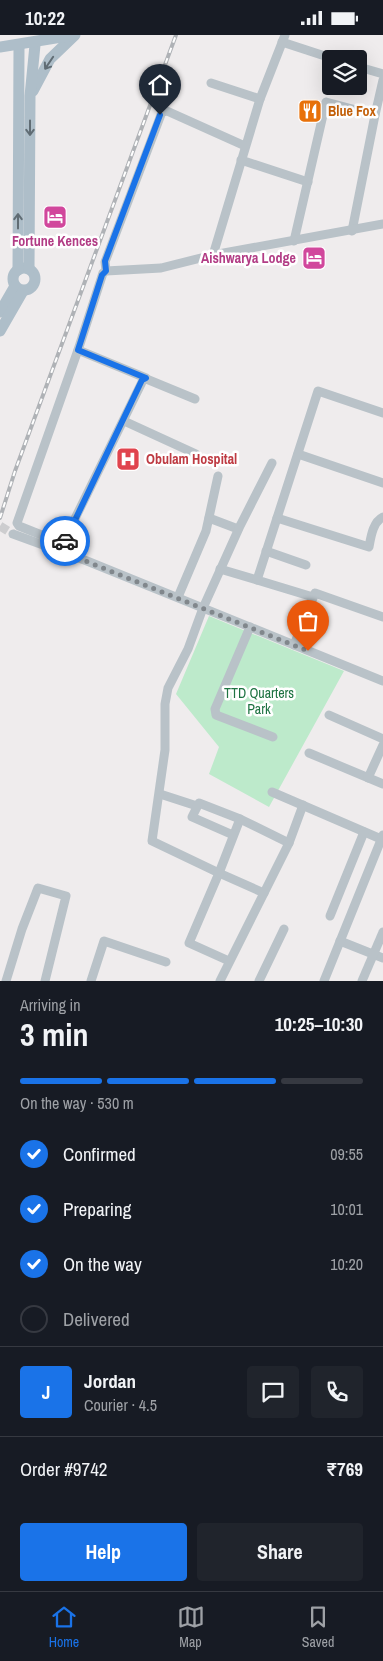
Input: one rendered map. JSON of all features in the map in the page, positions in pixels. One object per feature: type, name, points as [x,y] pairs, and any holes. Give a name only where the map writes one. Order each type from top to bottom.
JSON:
[{"type":"main road","points":[[9,35],[10,41],[17,47],[29,48],[36,39]]},
{"type":"main road","points":[[30,95],[50,59],[74,35]]},
{"type":"main road","points":[[0,47],[74,35]]},
{"type":"main road","points":[[0,41],[36,39]]},
{"type":"main road","points":[[24,269],[30,95],[36,39]]},
{"type":"main road","points":[[17,47],[24,269]]},
{"type":"main road","points":[[0,312],[19,289],[32,288],[36,281],[34,273],[24,269]]},
{"type":"main road","points":[[19,289],[13,277],[24,269]]},
{"type":"main road","points":[[0,331],[19,289]]},
{"type":"street","points":[[36,39],[63,35]]},
{"type":"street","points":[[213,255],[244,146],[284,39],[322,54]]},
{"type":"street","points":[[0,47],[17,47]]},
{"type":"street","points":[[367,69],[383,74]]},
{"type":"street","points":[[352,231],[383,80]]},
{"type":"street","points":[[211,83],[260,99]]},
{"type":"street","points":[[294,241],[326,102],[375,115]]},
{"type":"street","points":[[106,271],[105,261],[162,111],[167,111],[244,146]]},
{"type":"street","points":[[241,160],[308,182]]},
{"type":"street","points":[[73,556],[73,550],[63,543],[19,526],[17,523],[78,350],[102,275],[106,271],[161,268],[213,255],[383,224]]},
{"type":"street","points":[[78,350],[195,399]]},
{"type":"street","points":[[63,543],[124,421],[142,380],[146,378]]},
{"type":"street","points":[[257,580],[318,391],[383,413]]},
{"type":"street","points":[[124,421],[196,455]]},
{"type":"street","points":[[298,454],[383,483]]},
{"type":"street","points":[[264,893],[152,841],[165,751],[165,704],[168,688],[192,642],[203,608],[238,529],[272,463]]},
{"type":"street","points":[[178,597],[206,531],[218,476]]},
{"type":"street","points":[[277,518],[369,547],[376,523],[383,517]]},
{"type":"street","points":[[209,518],[238,529]]},
{"type":"street","points":[[13,534],[178,597],[383,681]]},
{"type":"street","points":[[266,551],[306,565]]},
{"type":"street","points":[[220,569],[313,597]]},
{"type":"street","points":[[294,645],[315,593],[383,617]]},
{"type":"street","points":[[250,627],[214,713],[273,737]]},
{"type":"street","points":[[329,715],[383,739]]},
{"type":"street","points":[[368,778],[383,745]]},
{"type":"street","points":[[309,753],[383,784]]},
{"type":"street","points":[[272,793],[364,832],[382,837],[324,981]]},
{"type":"street","points":[[160,794],[197,806]]},
{"type":"street","points":[[234,835],[192,817],[199,803],[240,819],[289,843]]},
{"type":"street","points":[[220,981],[289,843],[303,805]]},
{"type":"street","points":[[229,961],[189,943],[240,819]]},
{"type":"street","points":[[330,916],[364,832]]},
{"type":"street","points":[[6,981],[22,929],[38,888],[66,896],[45,981]]},
{"type":"street","points":[[259,981],[284,929]]},
{"type":"street","points":[[362,981],[383,932]]},
{"type":"street","points":[[90,981],[104,941],[166,962]]},
{"type":"street","points":[[340,941],[383,958]]},
{"type":"green space","name":"TTD Quarters Park","points":[[209,616],[344,671],[269,807],[209,774],[219,747],[176,694]]},
{"type":"tunnel","points":[[0,526],[13,534]]},
{"type":"railway","points":[[0,518],[15,471],[176,35]]},
{"type":"way so far","points":[[65,541],[63,543],[73,550],[73,556],[308,651]]},
{"type":"place","name":"Blue Fox","points":[[310,111]]},
{"type":"place","name":"Fortune Kences","points":[[55,217]]},
{"type":"place","name":"Aishwarya Lodge","points":[[314,258]]},
{"type":"place","name":"Obulam Hospital","points":[[128,459]]},
{"type":"route","points":[[65,541],[142,380],[146,378],[78,350],[102,275],[106,271],[105,261],[160,115]]}]
